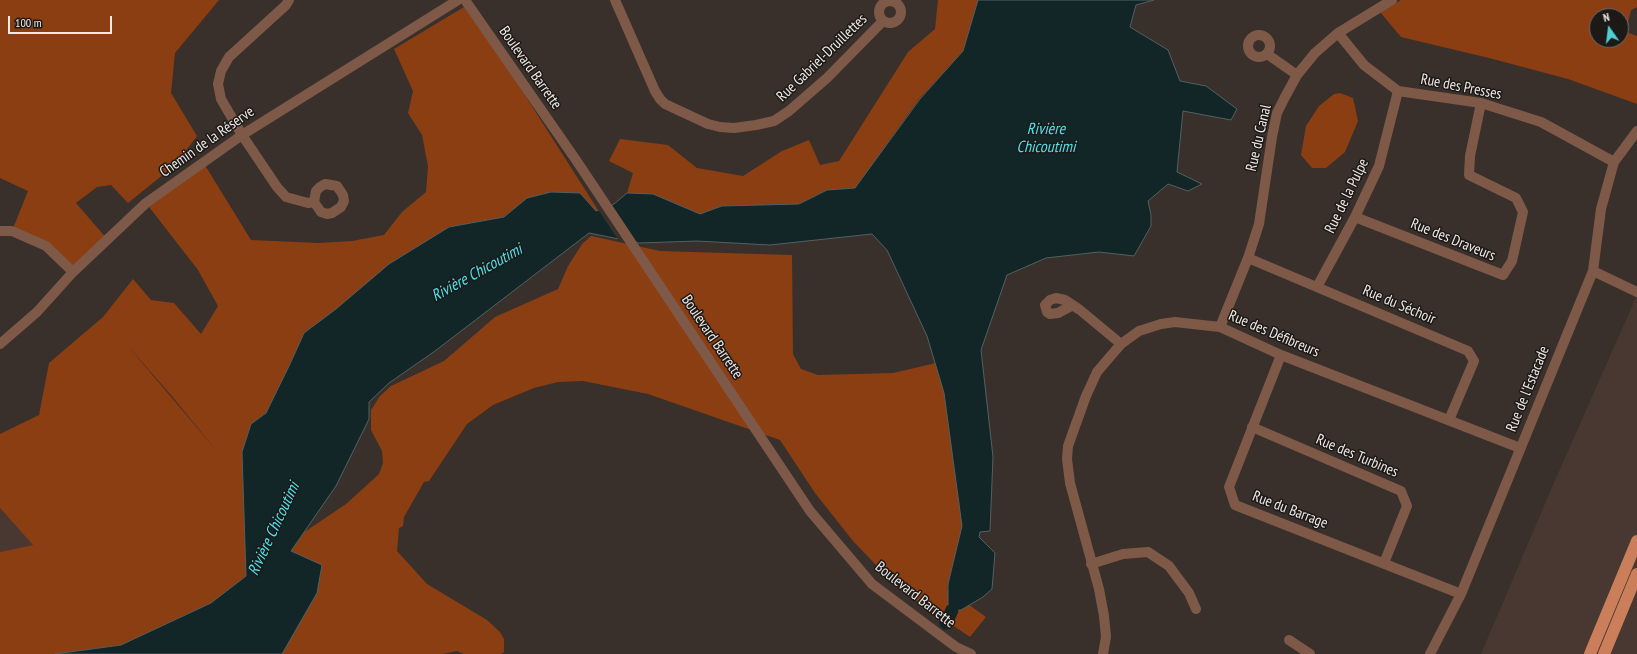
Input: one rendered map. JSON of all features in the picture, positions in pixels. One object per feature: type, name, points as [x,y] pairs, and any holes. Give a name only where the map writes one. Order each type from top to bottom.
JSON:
[{"type":"main road","points":[[1590,654],[1637,541]]},
{"type":"main road","points":[[1604,654],[1637,574]]},
{"type":"street","points":[[289,0],[286,5],[229,57],[220,71],[218,84],[221,99],[242,135],[277,187],[286,197],[308,203],[314,202]]},
{"type":"street","name":"Chemin de la Réserve","points":[[0,344],[36,312],[73,272],[146,203],[242,135],[458,0]]},
{"type":"street","name":"Boulevard Barrette","points":[[465,0],[576,160],[810,511],[872,584],[956,647],[971,654]]},
{"type":"street","name":"Rue Gabriel-Druillettes","points":[[615,0],[655,91],[660,99],[665,104],[720,128],[734,128],[774,121],[790,111],[827,78],[883,20]]},
{"type":"street","name":"Rue du Canal","points":[[1220,327],[1248,258],[1259,224],[1268,157],[1277,113],[1297,75],[1315,53],[1338,33],[1392,0]]},
{"type":"street","name":"Rue des Presses","points":[[1338,33],[1364,66],[1398,91],[1481,103],[1541,122],[1614,162]]},
{"type":"street","points":[[1267,54],[1297,75]]},
{"type":"street","name":"Rue de la Pulpe","points":[[1317,287],[1355,217],[1379,166],[1398,91]]},
{"type":"street","name":"Rue des Draveurs","points":[[1355,217],[1504,275],[1512,261],[1523,212],[1516,198],[1468,175],[1470,156],[1481,103]]},
{"type":"street","name":"Rue de l'Estacade","points":[[1430,654],[1461,594],[1593,271],[1601,209],[1614,162],[1637,131]]},
{"type":"street","points":[[0,231],[12,232],[46,246],[73,272]]},
{"type":"street","name":"Rue du Séchoir","points":[[1248,258],[1468,351],[1474,361],[1449,420]]},
{"type":"street","points":[[1593,271],[1637,292]]},
{"type":"street","points":[[1073,305],[1121,344]]},
{"type":"street","name":"Rue des Défibreurs","points":[[1103,654],[1106,637],[1104,616],[1099,589],[1070,483],[1067,459],[1068,446],[1086,396],[1098,372],[1121,344],[1139,331],[1161,324],[1175,322],[1220,327],[1282,355],[1520,448]]},
{"type":"street","name":"Rue du Barrage","points":[[1282,355],[1229,487],[1235,505],[1461,594]]},
{"type":"street","name":"Rue des Turbines","points":[[1252,427],[1400,491],[1407,506],[1384,564]]},
{"type":"street","points":[[1091,564],[1123,554],[1148,552],[1169,566],[1189,593],[1196,609]]},
{"type":"street","points":[[1289,640],[1310,654]]},
{"type":"shaded area","points":[[0,0],[219,0],[175,53],[171,93],[197,136],[175,165],[128,203],[111,185],[97,187],[76,203],[108,240],[73,272],[61,260],[12,231],[28,191],[0,178]]},
{"type":"shaded area","points":[[938,0],[978,0],[963,51],[919,99],[855,188],[827,190],[799,204],[722,206],[700,214],[653,194],[627,193],[633,173],[609,161],[620,139],[668,145],[697,168],[743,176],[782,151],[809,140],[820,165],[839,161],[908,52],[935,29]]},
{"type":"shaded area","points":[[1401,0],[1637,0],[1637,7],[1631,10],[1629,19],[1629,8],[1589,8],[1589,48],[1629,48],[1629,33],[1637,36],[1637,104],[1568,79],[1401,37],[1380,12]]},
{"type":"shaded area","points":[[464,7],[514,78],[598,210],[595,211],[580,193],[527,198],[504,217],[449,227],[304,333],[266,413],[251,424],[242,452],[246,576],[211,603],[121,645],[55,654],[0,654],[0,552],[33,545],[0,508],[0,434],[39,415],[49,363],[103,317],[133,279],[151,300],[174,303],[201,334],[218,306],[198,270],[146,203],[203,162],[251,240],[318,243],[352,241],[384,235],[402,212],[426,192],[428,166],[422,135],[408,113],[413,91],[394,49]],"holes":[[[127,345],[170,394],[216,450]]]},
{"type":"shaded area","points":[[1340,93],[1353,98],[1358,121],[1345,152],[1326,168],[1312,168],[1301,155],[1306,126],[1319,106],[1334,94]]},
{"type":"shaded area","points":[[591,236],[660,251],[792,255],[793,354],[801,369],[818,375],[893,373],[936,363],[946,398],[963,527],[947,589],[986,617],[970,637],[899,589],[853,541],[815,493],[780,440],[648,394],[583,381],[558,382],[534,388],[493,405],[467,424],[429,481],[424,482],[404,517],[403,526],[399,528],[397,551],[427,584],[487,620],[500,632],[504,639],[504,652],[501,654],[464,654],[457,651],[442,654],[257,654],[289,549],[294,539],[346,504],[379,474],[383,463],[382,451],[371,430],[371,410],[380,396],[391,386],[444,361],[495,317],[558,289],[568,266],[582,244]]},
{"type":"shaded area","points":[[1637,295],[1637,654],[1481,654],[1553,485]]},
{"type":"shaded area","points":[[0,508],[34,545],[0,552]]},
{"type":"water","name":"Rivière Chicoutimi","points":[[978,0],[1154,0],[1136,5],[1130,27],[1168,50],[1180,81],[1206,86],[1237,109],[1231,120],[1183,111],[1177,172],[1202,184],[1188,191],[1168,184],[1148,201],[1151,215],[1151,226],[1134,256],[1099,252],[1046,258],[1007,275],[981,350],[993,457],[990,531],[980,532],[979,537],[995,553],[992,589],[983,597],[961,610],[952,610],[948,604],[948,584],[962,526],[944,393],[927,336],[887,250],[872,234],[770,245],[697,241],[639,243],[589,233],[435,351],[389,383],[369,402],[369,419],[336,486],[291,551],[322,565],[317,593],[282,654],[55,654],[121,645],[211,603],[246,576],[242,452],[251,424],[266,413],[304,333],[336,309],[389,264],[449,227],[504,217],[527,198],[551,192],[580,193],[596,211],[614,204],[627,193],[653,194],[700,214],[722,206],[799,204],[827,190],[855,188],[920,99],[963,51]]},
{"type":"pier","points":[[611,203],[638,244],[619,241],[597,208]]},
{"type":"waterway","points":[[946,623],[952,610]]}]
